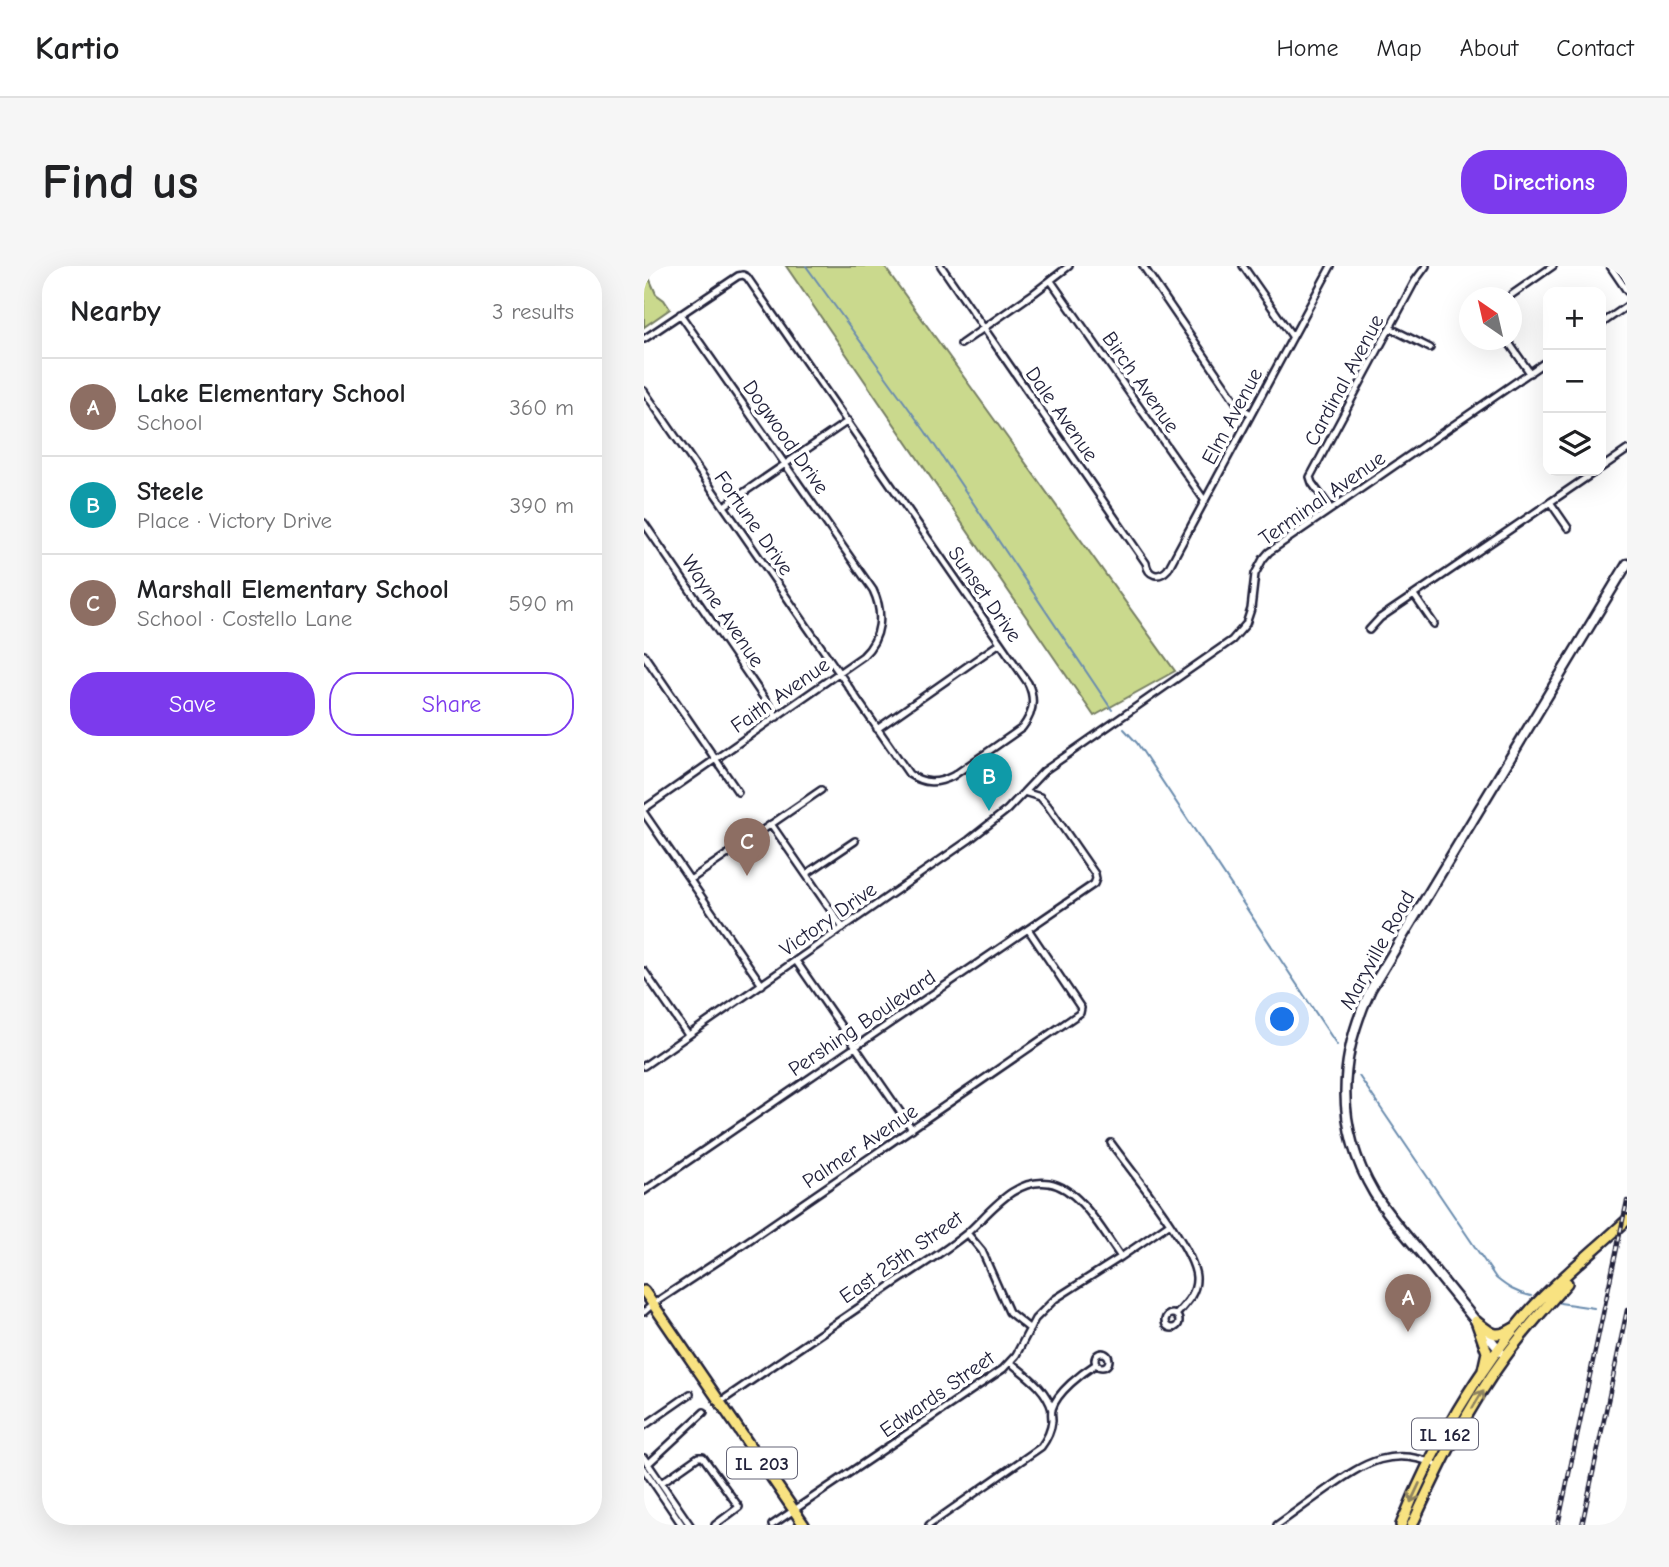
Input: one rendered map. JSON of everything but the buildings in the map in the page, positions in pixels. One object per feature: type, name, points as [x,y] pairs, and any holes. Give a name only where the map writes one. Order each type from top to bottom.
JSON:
[{"type":"main road","name":"Maryville Road","points":[[1502,1353],[1384,1208],[1366,1179],[1354,1149],[1347,1118],[1345,1079],[1349,1050],[1355,1024],[1371,989],[1627,564]]},
{"type":"main road","name":"IL 162","points":[[1412,1525],[1440,1466],[1518,1325],[1547,1293],[1627,1220]]},
{"type":"main road","name":"IL 162","points":[[1401,1525],[1430,1462],[1456,1414],[1481,1376],[1588,1257]]},
{"type":"main road","name":"IL 203","points":[[644,1291],[804,1525]]},
{"type":"main road","points":[[1476,1321],[1493,1334],[1501,1335],[1518,1325]]},
{"type":"main road","points":[[1476,1321],[1487,1352],[1481,1376]]},
{"type":"street","name":"Dale Avenue","points":[[941,266],[1146,563],[1147,570],[1158,576]]},
{"type":"street","points":[[961,344],[1069,266]]},
{"type":"street","points":[[1143,266],[1236,402],[1251,414]]},
{"type":"street","points":[[1243,266],[1292,336]]},
{"type":"street","name":"Elm Avenue","points":[[1158,576],[1168,569],[1331,266]]},
{"type":"street","name":"Cardinal Avenue","points":[[1331,509],[1312,484],[1310,477],[1415,281],[1426,266]]},
{"type":"street","points":[[1522,288],[1553,266]]},
{"type":"street","points":[[1610,266],[1627,291]]},
{"type":"street","name":"Sunset Drive","points":[[680,314],[738,275],[747,277],[1030,688],[1032,709],[1022,728],[963,769],[936,782],[923,781],[904,768],[839,673]]},
{"type":"street","name":"Birch Avenue","points":[[1051,281],[1205,500]]},
{"type":"street","points":[[1606,321],[1627,306]]},
{"type":"street","points":[[644,339],[680,314]]},
{"type":"street","name":"Dogwood Drive","points":[[680,314],[866,579]]},
{"type":"street","points":[[1390,328],[1430,348]]},
{"type":"street","points":[[1514,350],[1530,373]]},
{"type":"street","name":"Terminal Avenue","points":[[1024,792],[1053,764],[1237,635],[1249,617],[1255,574],[1263,559],[1275,547],[1543,364]]},
{"type":"street","name":"Fortune Drive","points":[[644,391],[839,673]]},
{"type":"street","points":[[724,506],[848,421]]},
{"type":"street","points":[[1606,465],[1627,450]]},
{"type":"street","points":[[1369,630],[1380,618],[1589,476]]},
{"type":"street","points":[[1550,502],[1568,528]]},
{"type":"street","name":"Wayne Avenue","points":[[644,523],[777,716]]},
{"type":"street","name":"Faith Avenue","points":[[644,811],[870,649],[878,634],[880,608],[866,579]]},
{"type":"street","points":[[1414,595],[1434,624]]},
{"type":"street","points":[[877,729],[1000,643]]},
{"type":"street","points":[[644,655],[738,792]]},
{"type":"street","points":[[690,880],[821,790]]},
{"type":"street","name":"Pershing Boulevard","points":[[644,1191],[1094,884],[1095,874],[1044,801],[1033,793],[1024,792]]},
{"type":"street","name":"Victory Drive","points":[[644,1066],[983,830],[1024,792]]},
{"type":"street","points":[[644,811],[762,985]]},
{"type":"street","points":[[771,824],[843,929]]},
{"type":"street","points":[[806,874],[855,841]]},
{"type":"street","name":"Palmer Avenue","points":[[644,1312],[1080,1013],[1028,929]]},
{"type":"street","points":[[796,961],[912,1129]]},
{"type":"street","points":[[644,971],[688,1035]]},
{"type":"street","points":[[1111,1143],[1188,1255],[1196,1278],[1195,1286],[1190,1299],[1176,1315]]},
{"type":"street","name":"East 25th Street","points":[[720,1402],[967,1233],[993,1207],[1012,1193],[1035,1183],[1052,1184],[1068,1190],[1080,1200],[1121,1257]]},
{"type":"street","name":"Edwards Street","points":[[772,1525],[1003,1369],[1010,1362],[1035,1319],[1055,1299],[1169,1224]]},
{"type":"street","points":[[967,1233],[982,1251],[1009,1312],[1030,1329]]},
{"type":"street","points":[[929,1525],[1035,1452],[1046,1440],[1052,1422],[1049,1402],[1041,1389],[1010,1362]]},
{"type":"street","points":[[1052,1410],[1067,1388],[1096,1364]]},
{"type":"street","points":[[644,1426],[690,1394]]},
{"type":"street","points":[[646,1466],[704,1412]]},
{"type":"street","points":[[661,1483],[698,1457],[703,1457],[739,1507],[715,1525]]},
{"type":"street","points":[[1277,1525],[1349,1473],[1370,1462],[1402,1457],[1440,1466]]},
{"type":"street","points":[[644,1458],[646,1466],[682,1525]]},
{"type":"street","points":[[646,1466],[690,1525]]},
{"type":"green space","points":[[644,266],[656,294],[670,309],[644,327]]},
{"type":"green space","points":[[786,266],[884,266],[1175,671],[1094,716]]},
{"type":"waterway","points":[[806,266],[925,431],[1112,710]]},
{"type":"waterway","points":[[1124,729],[1137,743],[1337,1045]]},
{"type":"waterway","points":[[1359,1076],[1496,1278],[1512,1289],[1531,1296]]},
{"type":"waterway","points":[[1560,1303],[1594,1308]]},
{"type":"railway","points":[[1558,1525],[1627,1201]]},
{"type":"railway","points":[[1582,1525],[1627,1310]]},
{"type":"place","name":"Steele","points":[[989,811]]},
{"type":"place","name":"Marshall Elementary School","points":[[747,876]]},
{"type":"place","name":"Lake Elementary School","points":[[1408,1332]]}]
